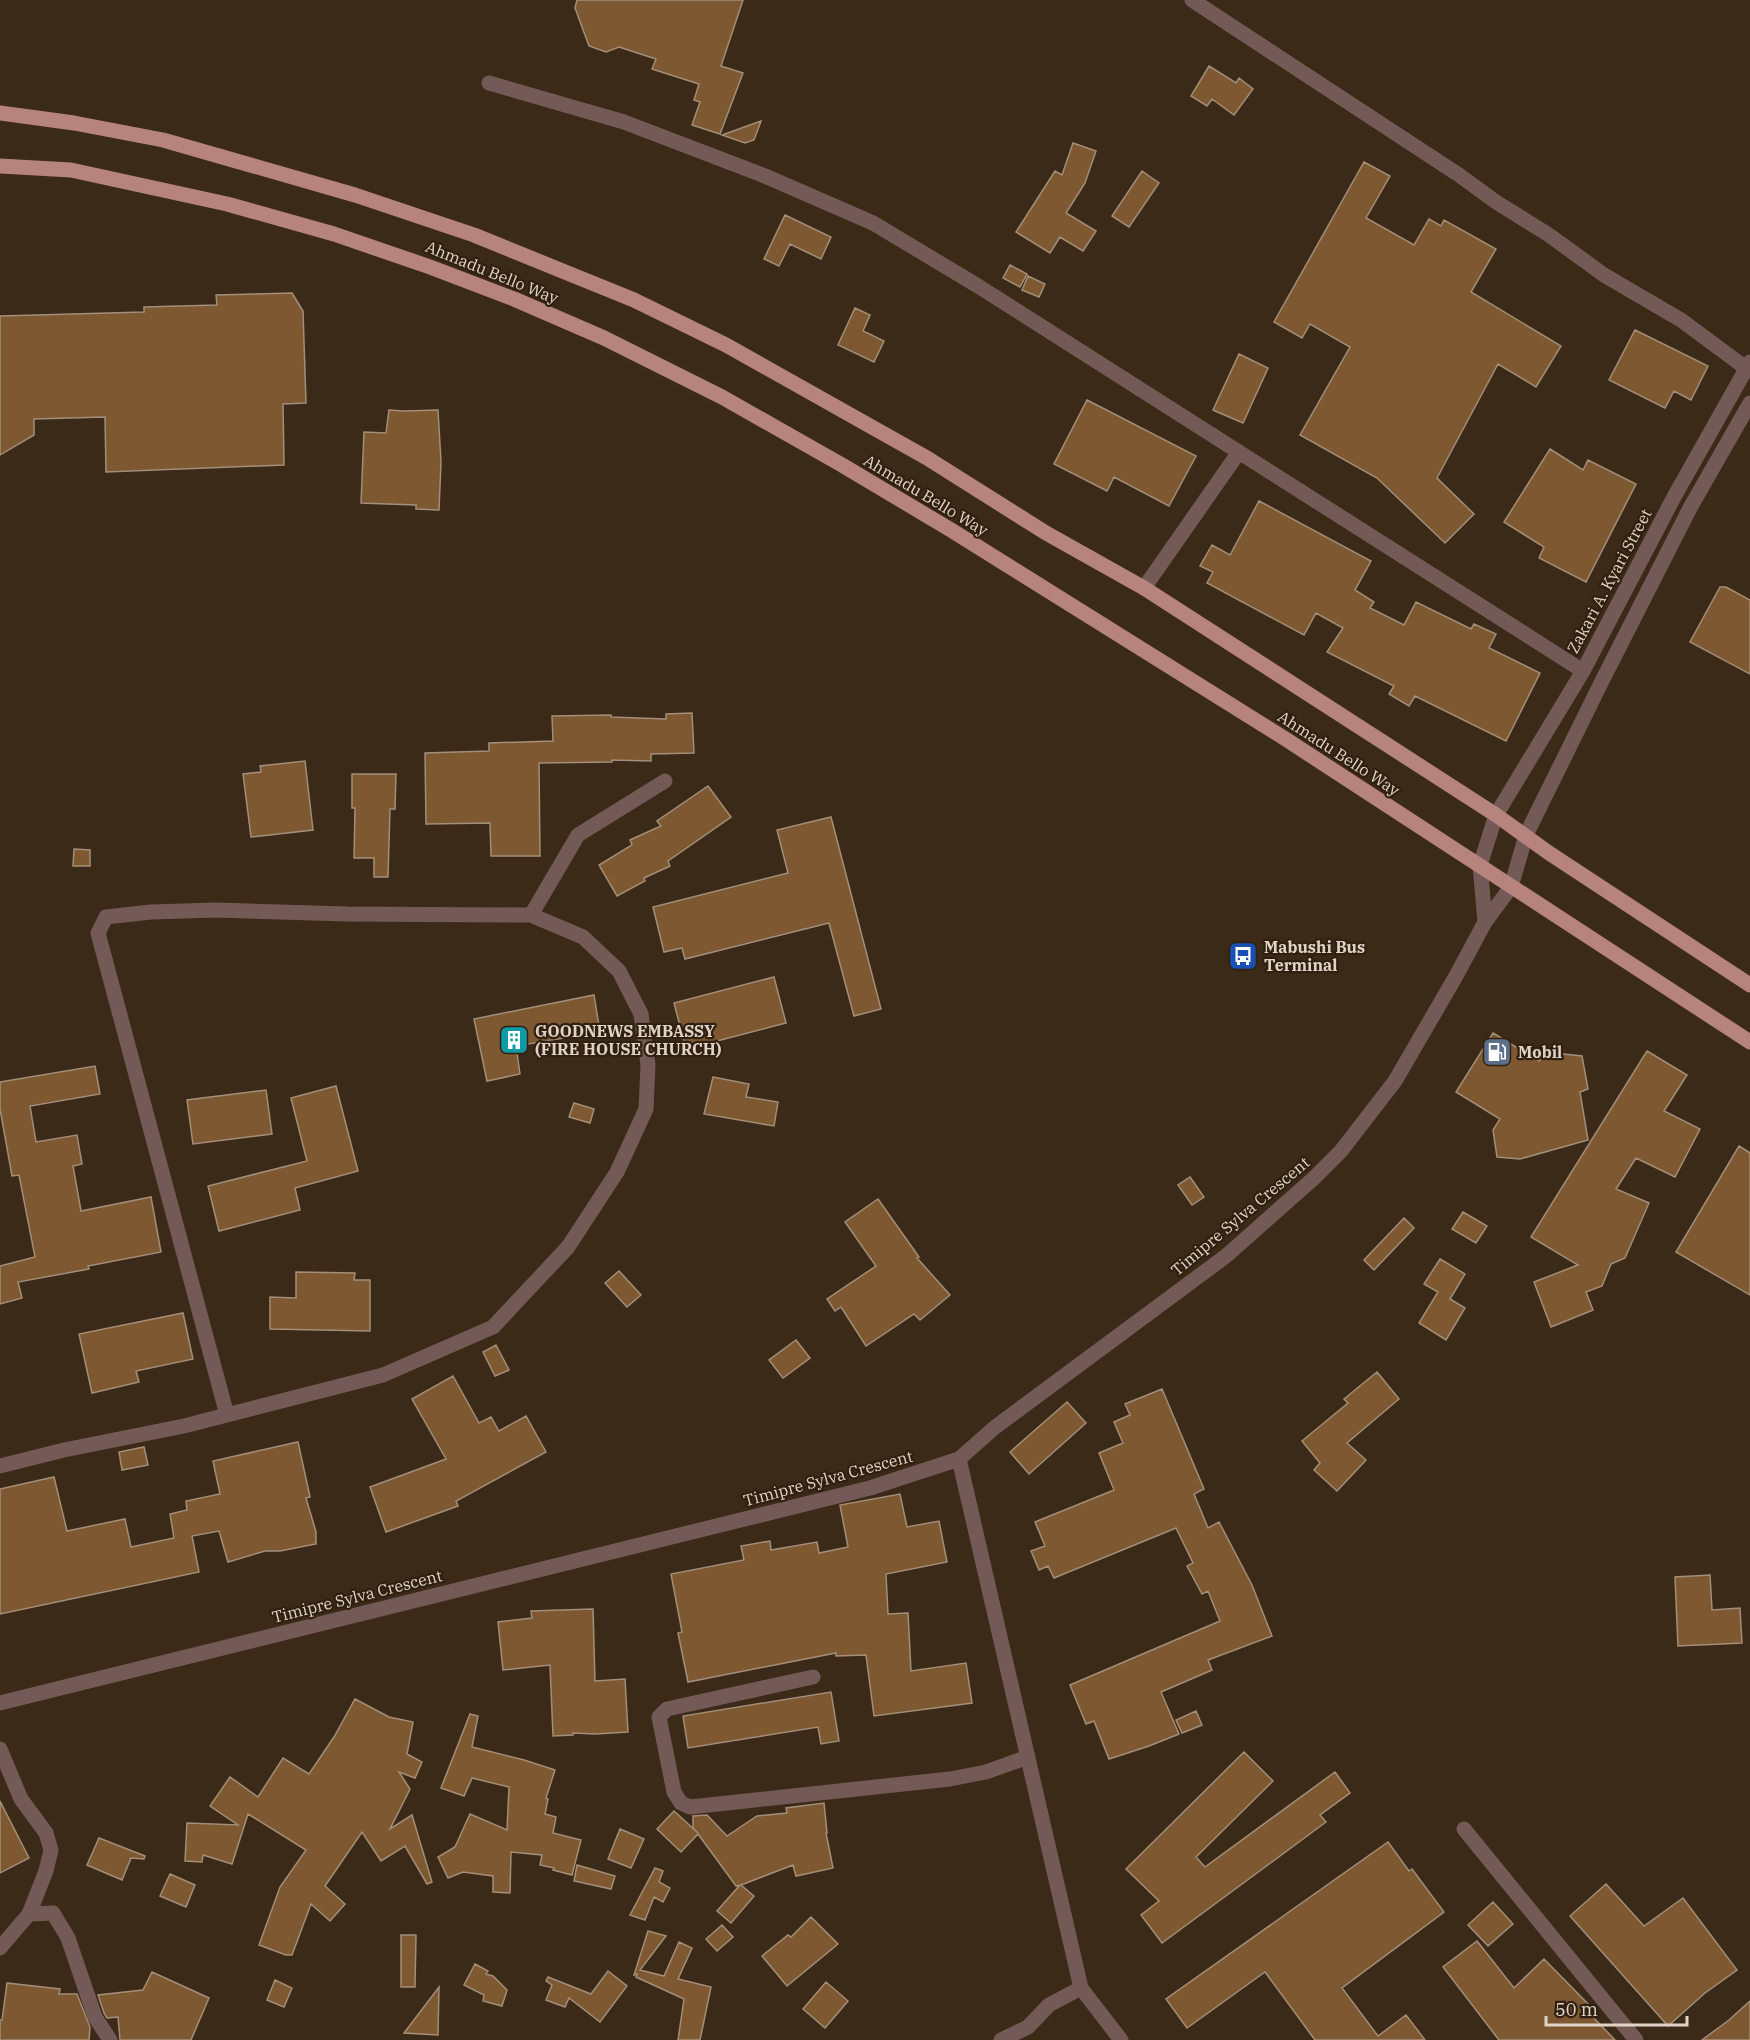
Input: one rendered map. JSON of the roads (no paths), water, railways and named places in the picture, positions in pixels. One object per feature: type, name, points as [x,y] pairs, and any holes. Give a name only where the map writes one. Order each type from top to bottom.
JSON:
[{"type":"main road","name":"Ahmadu Bello Way","points":[[0,113],[74,123],[163,140],[355,195],[474,235],[634,300],[726,345],[927,459],[1046,533],[1144,588],[1496,815],[1549,853],[1750,985]]},
{"type":"main road","name":"Ahmadu Bello Way","points":[[0,166],[71,170],[227,204],[334,234],[514,299],[604,338],[722,397],[951,530],[1284,738],[1750,1042]]},
{"type":"street","points":[[1192,0],[1549,235],[1604,275],[1681,320],[1749,367]]},
{"type":"street","points":[[489,83],[624,122],[765,176],[873,223],[978,286],[1582,671]]},
{"type":"street","name":"Zakari A. Kyari Street","points":[[1496,815],[1582,671],[1674,497],[1749,367]]},
{"type":"street","points":[[1526,835],[1690,508],[1750,403]]},
{"type":"street","points":[[1144,588],[1239,452]]},
{"type":"street","points":[[531,915],[578,835],[666,781]]},
{"type":"street","points":[[1485,922],[1480,865],[1496,815]]},
{"type":"street","name":"Timipre Sylva Crescent","points":[[0,1703],[870,1488],[959,1459],[994,1428],[1209,1269],[1341,1151],[1395,1081],[1485,922],[1511,887],[1526,835]]},
{"type":"street","points":[[0,1466],[227,1415],[383,1375],[493,1327],[568,1247],[616,1172],[646,1109],[648,1065],[641,1014],[619,971],[584,937],[531,915],[347,914],[216,910],[151,912],[106,917],[98,933],[227,1415]]},
{"type":"street","points":[[959,1459],[1081,1988],[1121,2040]]},
{"type":"street","points":[[813,1677],[667,1709],[659,1718],[674,1792],[681,1803],[690,1807],[950,1779],[986,1772],[1028,1757]]},
{"type":"street","points":[[0,1749],[21,1799],[46,1833],[51,1850],[46,1871],[29,1914],[0,1948]]},
{"type":"street","points":[[1464,1829],[1636,2040]]},
{"type":"street","points":[[29,1914],[53,1913],[68,1938],[95,2017],[110,2040]]},
{"type":"street","points":[[1001,2040],[1028,2027],[1049,2005],[1081,1988]]},
{"type":"place","name":"Mabushi Bus Terminal","points":[[1243,956]]},
{"type":"place","name":"GOODNEWS EMBASSY (FIRE HOUSE CHURCH)","points":[[514,1040]]},
{"type":"place","name":"Mobil","points":[[1497,1052]]}]
